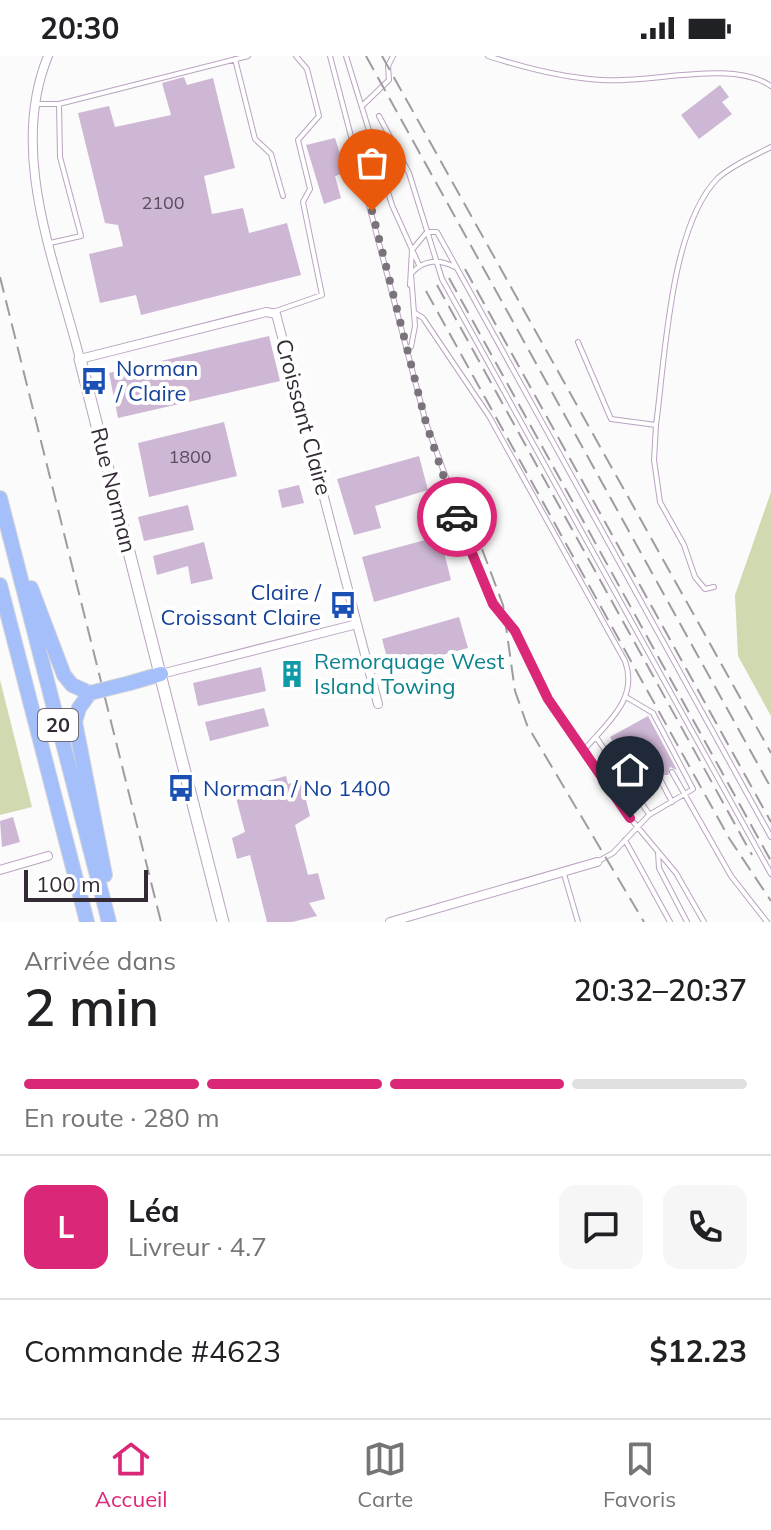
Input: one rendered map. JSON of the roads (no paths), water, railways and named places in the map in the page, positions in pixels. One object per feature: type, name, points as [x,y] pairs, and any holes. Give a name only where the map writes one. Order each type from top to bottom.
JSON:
[{"type":"highway","name":"20","points":[[0,498],[111,922]]},
{"type":"highway","points":[[8,528],[64,675],[72,685],[88,694],[161,674]]},
{"type":"highway","name":"20","points":[[0,585],[87,922]]},
{"type":"highway","points":[[88,694],[75,722],[111,922]]},
{"type":"street","name":"Rue Norman","points":[[48,56],[35,103],[33,160],[50,243],[223,922]]},
{"type":"street","name":"Croissant Claire","points":[[80,359],[272,312],[279,321],[378,704]]},
{"type":"street","points":[[161,674],[357,624]]},
{"type":"street","points":[[0,870],[48,856]]},
{"type":"street","points":[[390,922],[597,862]]},
{"type":"lane","points":[[35,103],[59,104],[248,56]]},
{"type":"lane","points":[[272,312],[322,295],[303,202],[310,189],[298,140],[319,116],[307,69],[296,56]]},
{"type":"lane","points":[[330,56],[406,348],[447,488],[488,592],[515,631],[548,699],[637,826],[682,882],[704,922]]},
{"type":"lane","points":[[346,56],[390,197],[419,265]]},
{"type":"lane","points":[[363,105],[389,80],[388,66],[393,56]]},
{"type":"lane","points":[[488,56],[589,79],[636,81],[741,73],[771,86]]},
{"type":"lane","points":[[235,59],[255,139],[271,154],[283,196]]},
{"type":"lane","points":[[50,243],[81,236],[60,157],[59,104]]},
{"type":"lane","points":[[379,116],[407,168],[434,261],[771,874]]},
{"type":"lane","points":[[714,587],[705,589],[698,583],[684,545],[660,502],[654,460],[656,425],[681,252],[699,209],[718,179],[771,147]]},
{"type":"lane","points":[[406,348],[411,347],[413,341],[415,313],[410,285],[411,252],[427,232]]},
{"type":"lane","points":[[427,232],[441,235],[771,837]]},
{"type":"lane","points":[[410,285],[411,274],[419,265],[434,261],[452,265],[459,271]]},
{"type":"lane","points":[[415,313],[423,318],[453,367],[477,395],[622,655],[630,679],[626,697],[584,751]]},
{"type":"lane","points":[[578,342],[610,417],[619,422],[656,425]]},
{"type":"lane","points":[[597,862],[625,840],[649,815],[693,790],[653,713],[626,697]]},
{"type":"lane","points":[[596,737],[649,815]]},
{"type":"lane","points":[[672,772],[731,876],[767,922]]},
{"type":"lane","points":[[660,779],[672,802]]},
{"type":"lane","points":[[625,840],[670,922]]},
{"type":"lane","points":[[658,852],[658,864],[687,922]]},
{"type":"lane","points":[[563,872],[578,922]]},
{"type":"railway","points":[[366,56],[771,788]]},
{"type":"railway","points":[[382,56],[771,753]]},
{"type":"railway","points":[[465,269],[771,822]]},
{"type":"railway","points":[[0,277],[161,922]]},
{"type":"railway","points":[[449,278],[771,861]]},
{"type":"railway","points":[[437,285],[752,855]]},
{"type":"railway","points":[[426,291],[729,838],[771,901]]},
{"type":"railway","points":[[482,549],[503,605],[515,691],[527,725],[644,922]]},
{"type":"place","name":"Norman / Claire","points":[[94,381]]},
{"type":"place","name":"Claire / Croissant Claire","points":[[343,605]]},
{"type":"place","name":"Remorquage West Island Towing","points":[[292,674]]},
{"type":"place","name":"Norman / No 1400","points":[[181,788]]}]
